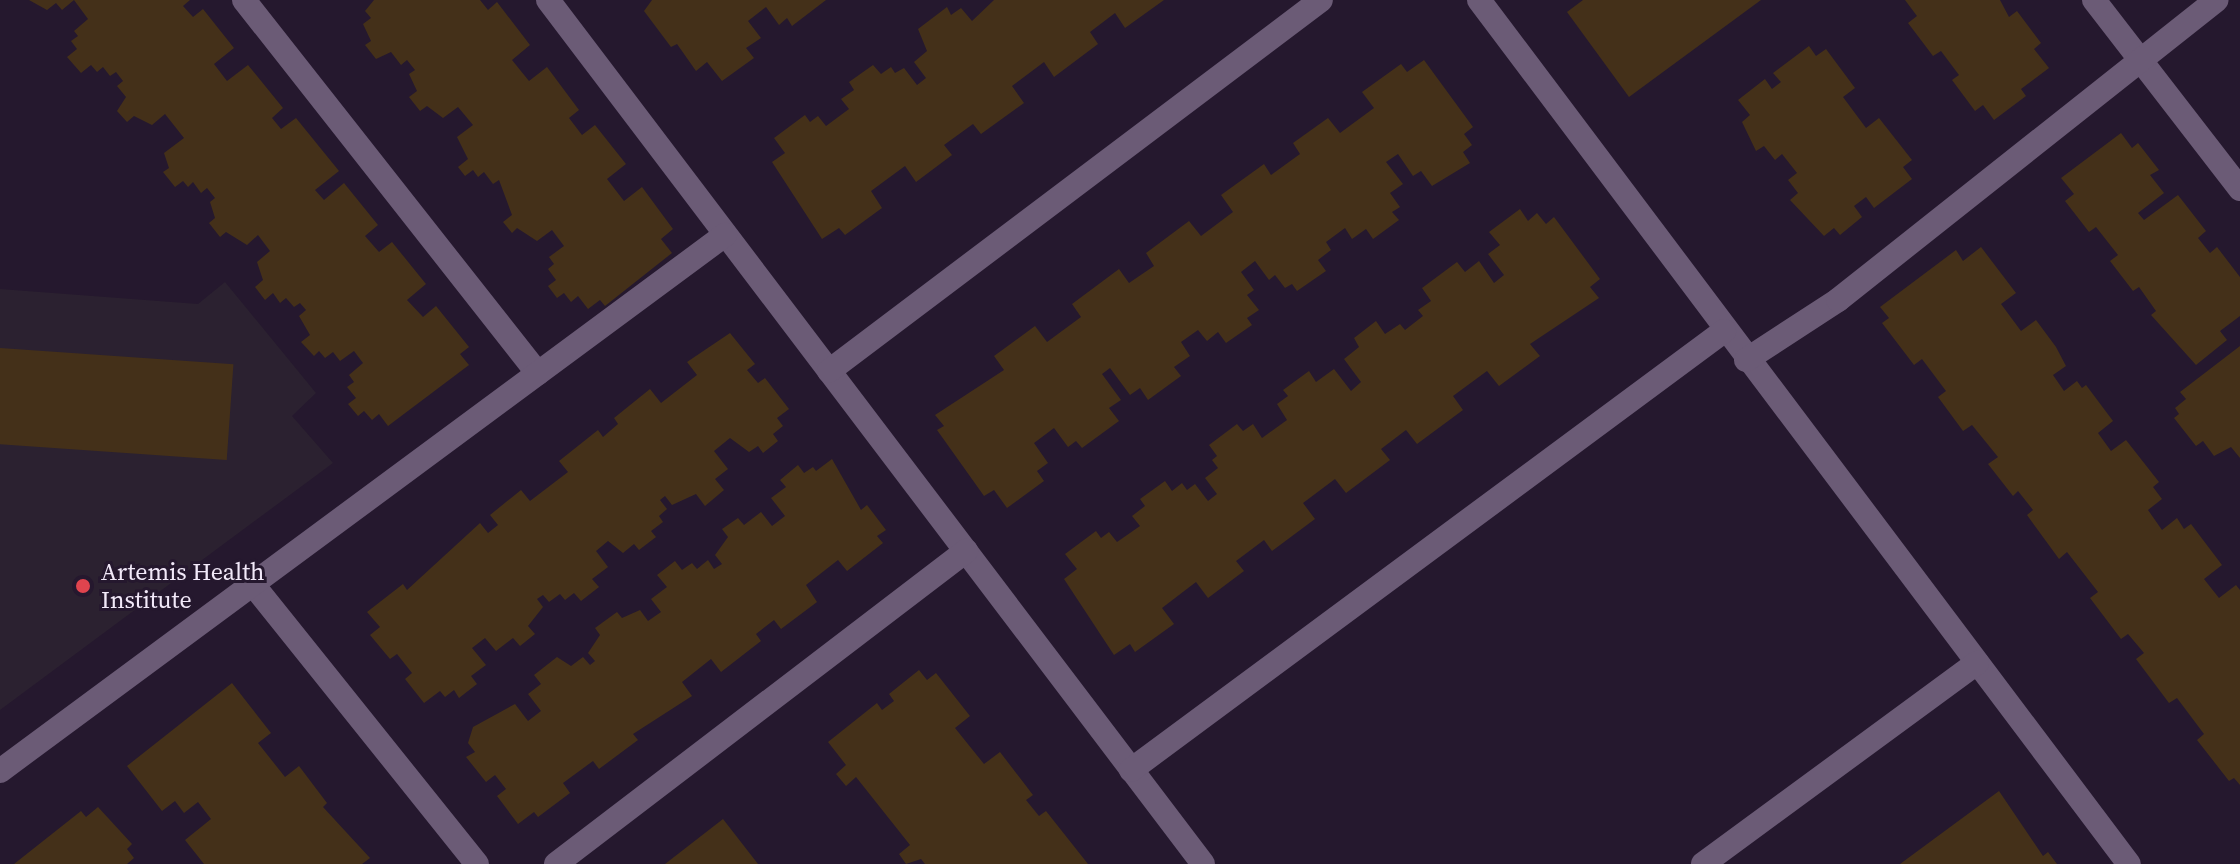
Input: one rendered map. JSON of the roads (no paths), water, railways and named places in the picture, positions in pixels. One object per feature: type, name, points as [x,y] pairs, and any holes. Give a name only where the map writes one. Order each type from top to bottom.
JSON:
[{"type":"street","points":[[244,0],[538,373]]},
{"type":"street","points":[[548,0],[1203,864]]},
{"type":"street","points":[[829,371],[1321,0]]},
{"type":"street","points":[[1479,0],[1724,331],[2129,864]]},
{"type":"street","points":[[2094,0],[2240,189]]},
{"type":"street","points":[[1746,360],[1838,300],[2138,57],[2216,0]]},
{"type":"street","points":[[0,771],[255,587],[725,235]]},
{"type":"street","points":[[1131,770],[1724,331]]},
{"type":"street","points":[[556,864],[966,551]]},
{"type":"street","points":[[255,587],[477,864]]},
{"type":"street","points":[[1703,864],[1977,663]]},
{"type":"place","name":"Artemis Health Institute","points":[[83,586]]}]
